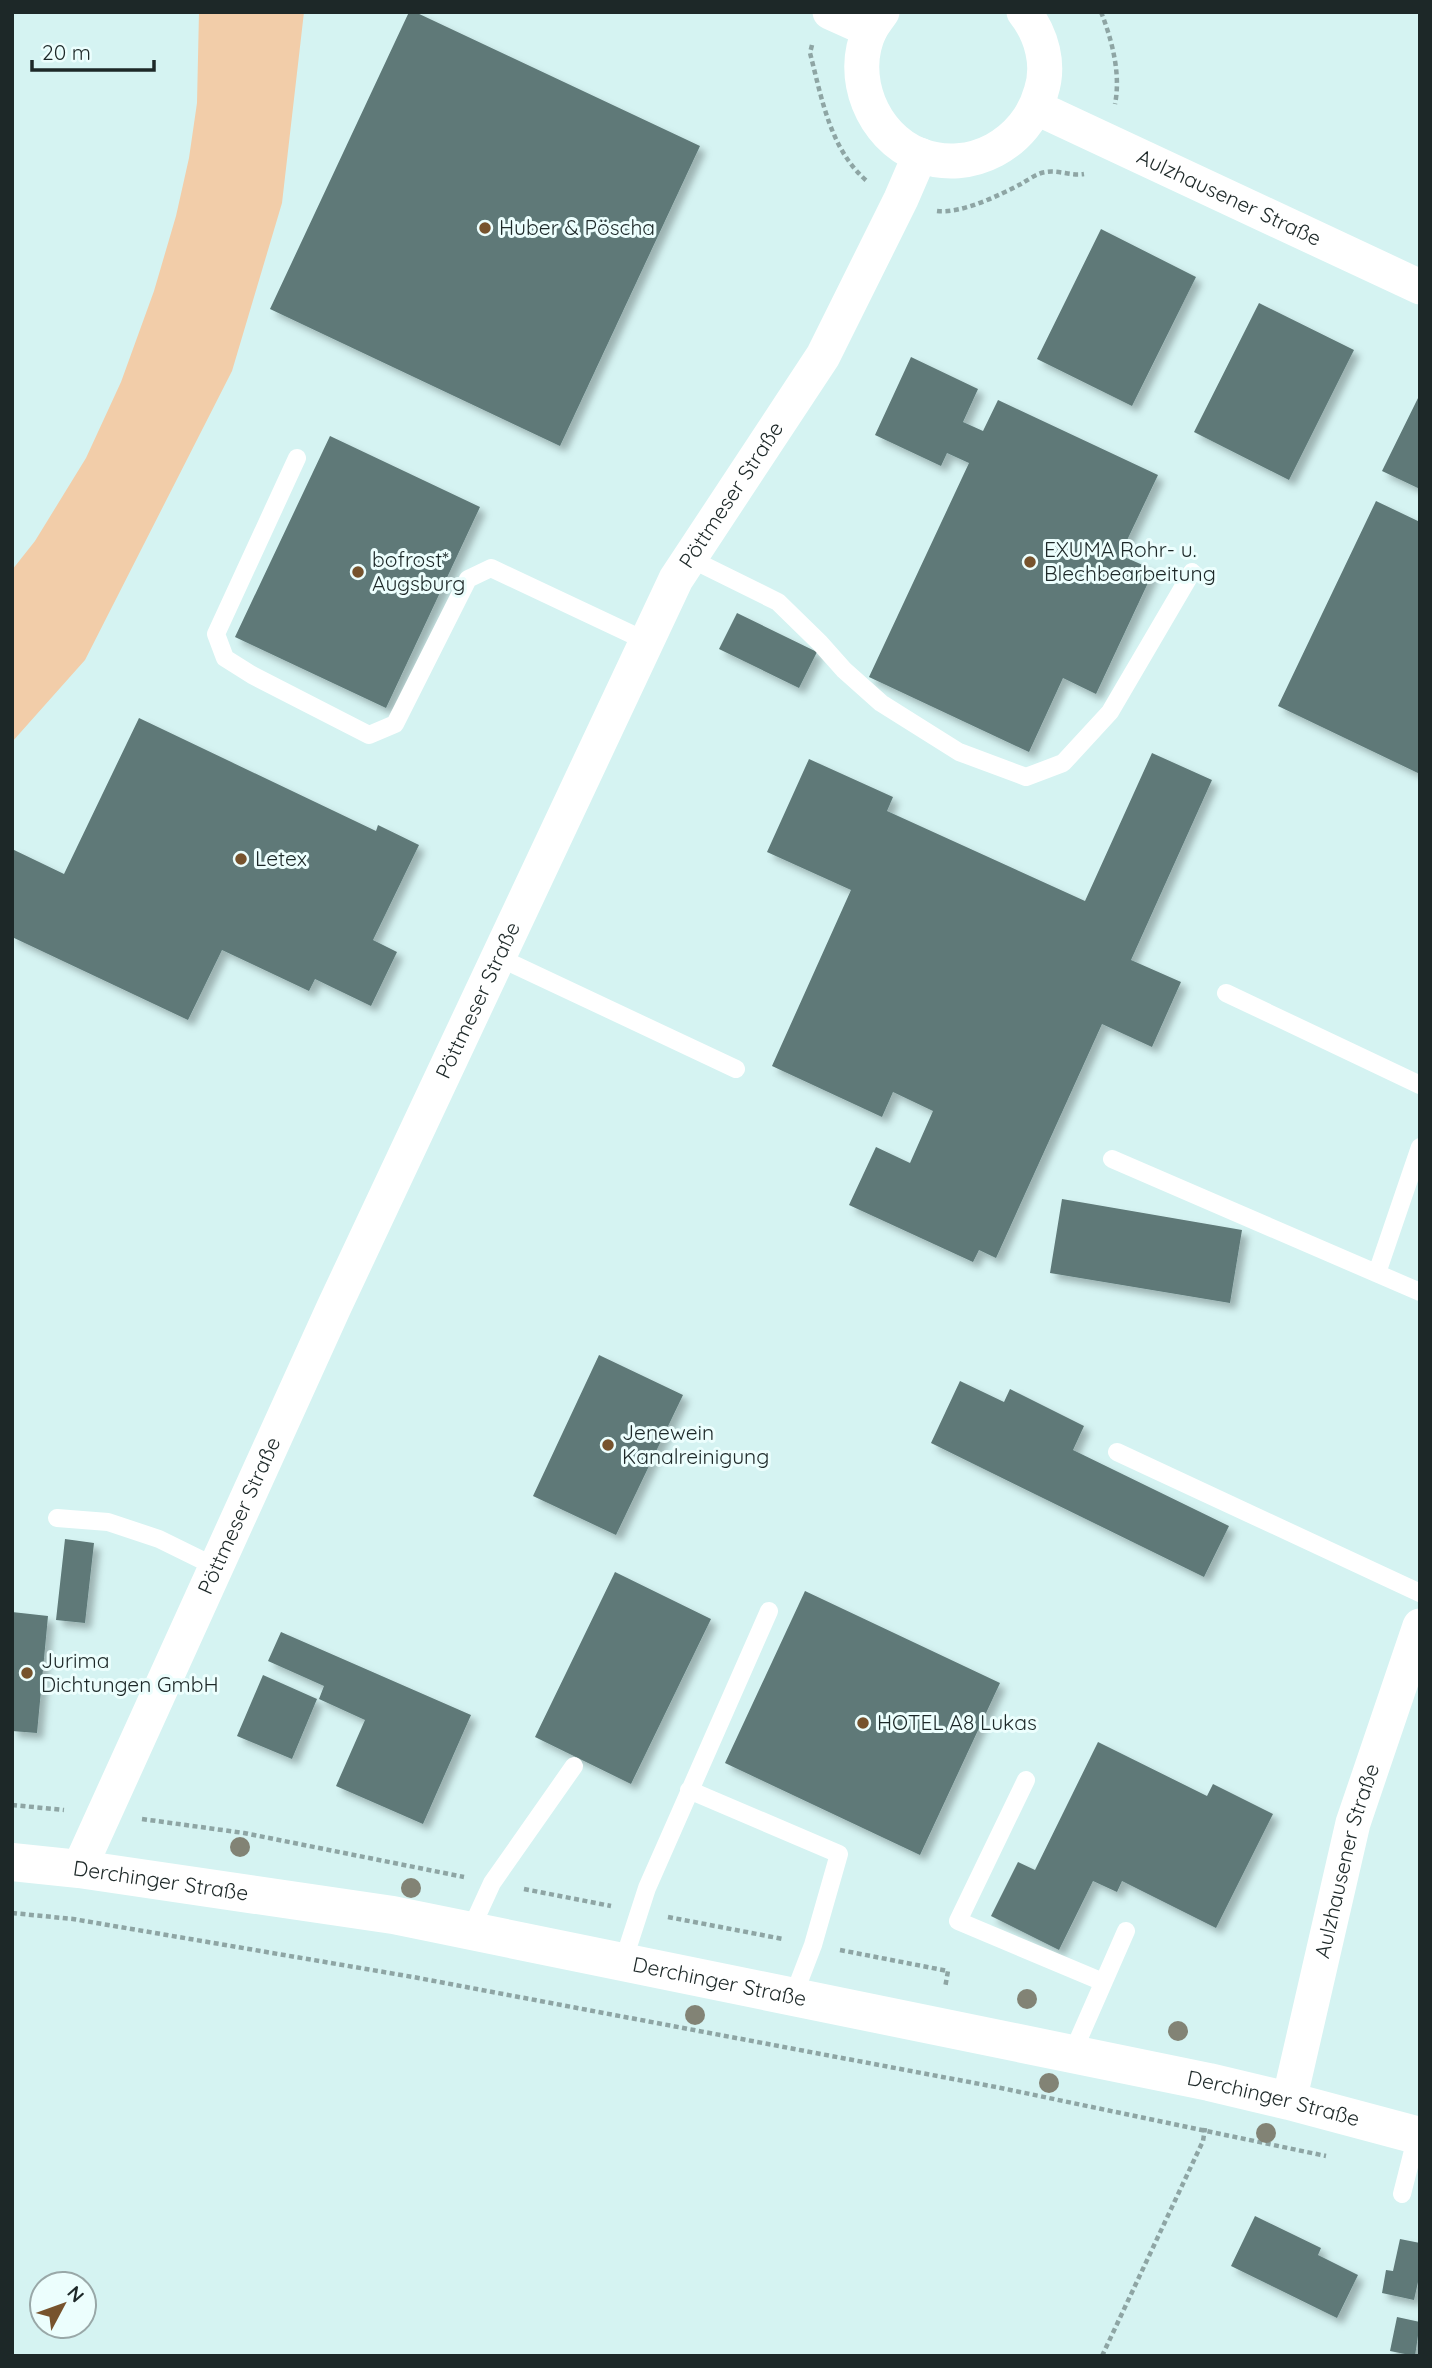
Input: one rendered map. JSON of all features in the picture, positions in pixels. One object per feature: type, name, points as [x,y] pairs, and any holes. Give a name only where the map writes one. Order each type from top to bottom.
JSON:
[{"type":"main road","name":"Derchinger Straße","points":[[12,1862],[79,1869],[393,1915],[1072,2054],[1419,2132]]},
{"type":"street","points":[[830,12],[876,21],[862,54],[862,79],[868,103],[881,125],[898,143],[920,155],[947,161],[975,158],[1000,148],[1022,131],[1037,108],[1045,81],[1044,52],[1034,25],[1024,12]]},
{"type":"street","name":"Aulzhausener Straße","points":[[1037,108],[1420,287]]},
{"type":"street","name":"Pöttmeser Straße","points":[[79,1869],[340,1295],[676,579],[823,356],[920,155]]},
{"type":"street","name":"Aulzhausener Straße","points":[[1289,2101],[1353,1823],[1420,1626]]},
{"type":"lane","points":[[297,458],[216,634],[225,658],[252,676],[369,735],[395,724],[468,579],[491,568],[646,641]]},
{"type":"lane","points":[[689,558],[778,602],[844,670],[881,703],[959,752],[1026,777],[1063,763],[1110,712],[1192,572]]},
{"type":"lane","points":[[498,957],[736,1069]]},
{"type":"lane","points":[[1226,993],[1420,1085]]},
{"type":"lane","points":[[1377,1273],[1420,1147]]},
{"type":"lane","points":[[1112,1159],[1420,1292]]},
{"type":"lane","points":[[1117,1452],[1420,1593]]},
{"type":"lane","points":[[57,1518],[108,1522],[159,1539],[216,1567]]},
{"type":"lane","points":[[623,1962],[647,1888],[769,1611]]},
{"type":"lane","points":[[470,1931],[492,1883],[575,1766]]},
{"type":"lane","points":[[1026,1780],[958,1921],[1103,1982]]},
{"type":"lane","points":[[689,1790],[839,1854],[813,1945],[793,1997]]},
{"type":"lane","points":[[1072,2054],[1126,1931]]},
{"type":"lane","points":[[1402,2194],[1419,2132]]},
{"type":"path","points":[[1101,12],[1114,54],[1117,77],[1116,99],[1103,140]]},
{"type":"path","name":"Derchinger Straße","points":[[12,1913],[73,1919],[413,1977],[1014,2091],[1339,2159]]},
{"type":"path","points":[[1102,2356],[1203,2141]]},
{"type":"shaded area","points":[[199,12],[304,12],[282,203],[232,371],[85,660],[12,742],[12,570],[35,541],[86,458],[121,382],[154,291],[176,216],[189,158],[197,103]]},
{"type":"building","name":"Huber & Pöscha","points":[[409,12],[415,12],[700,146],[560,446],[270,309]]},
{"type":"building","points":[[1101,229],[1196,277],[1132,406],[1037,359]]},
{"type":"building","points":[[1259,303],[1354,350],[1289,480],[1194,432]]},
{"type":"building","name":"EXUMA Rohr- u. Blechbearbeitung","points":[[911,357],[978,389],[963,422],[983,431],[998,400],[1158,475],[1120,555],[1154,570],[1096,694],[1063,678],[1029,752],[869,677],[969,463],[947,453],[941,466],[875,435]]},
{"type":"building","points":[[1420,394],[1420,489],[1382,471]]},
{"type":"building","name":"bofrost* Augsburg","points":[[330,436],[480,507],[386,708],[235,637]]},
{"type":"building","points":[[1376,501],[1420,522],[1420,774],[1278,706]]},
{"type":"building","points":[[737,613],[817,652],[799,688],[719,649]]},
{"type":"building","name":"Letex","points":[[139,718],[376,831],[378,825],[419,845],[373,940],[397,952],[371,1006],[315,979],[309,991],[222,950],[188,1020],[12,937],[12,849],[64,874]]},
{"type":"building","points":[[1152,753],[1212,780],[1131,960],[1181,982],[1152,1047],[1102,1024],[996,1258],[979,1250],[973,1262],[849,1205],[876,1147],[910,1163],[933,1111],[893,1092],[882,1117],[772,1066],[851,890],[767,852],[809,759],[893,797],[887,811],[1085,901]]},
{"type":"building","points":[[1062,1199],[1242,1230],[1230,1303],[1050,1273]]},
{"type":"building","name":"Jenewein Kanalreinigung","points":[[599,1355],[683,1395],[616,1535],[533,1496]]},
{"type":"building","points":[[960,1381],[1004,1402],[1010,1389],[1084,1426],[1073,1450],[1229,1526],[1204,1577],[931,1443]]},
{"type":"building","points":[[65,1539],[94,1543],[85,1623],[56,1620]]},
{"type":"building","points":[[615,1572],[711,1619],[631,1784],[535,1737]]},
{"type":"building","name":"HOTEL A8 Lukas","points":[[805,1591],[1000,1683],[920,1855],[725,1763]]},
{"type":"building","name":"Jurima Dichtungen GmbH","points":[[12,1612],[48,1616],[37,1733],[12,1731]]},
{"type":"building","points":[[281,1632],[471,1715],[423,1824],[336,1786],[365,1720],[319,1699],[324,1686],[268,1661]]},
{"type":"building","points":[[263,1675],[317,1699],[292,1759],[237,1736]]},
{"type":"building","points":[[1098,1742],[1207,1796],[1213,1784],[1273,1814],[1216,1928],[1122,1881],[1117,1892],[1093,1881],[1059,1950],[991,1916],[1018,1862],[1035,1870]]},
{"type":"building","points":[[1255,2216],[1321,2248],[1318,2255],[1358,2275],[1337,2318],[1231,2266]]},
{"type":"building","points":[[1400,2239],[1420,2243],[1420,2273],[1414,2300],[1382,2293],[1386,2270],[1393,2271]]},
{"type":"building","points":[[1397,2317],[1420,2322],[1415,2356],[1390,2351]]},
{"type":"place","name":"Huber & Pöscha","points":[[485,228]]},
{"type":"place","name":"EXUMA Rohr- u. Blechbearbeitung","points":[[1030,562]]},
{"type":"place","name":"bofrost* Augsburg","points":[[358,572]]},
{"type":"place","name":"Letex","points":[[241,859]]},
{"type":"place","name":"Jenewein Kanalreinigung","points":[[608,1445]]},
{"type":"place","name":"Jurima Dichtungen GmbH","points":[[27,1673]]},
{"type":"place","name":"HOTEL A8 Lukas","points":[[863,1723]]}]
